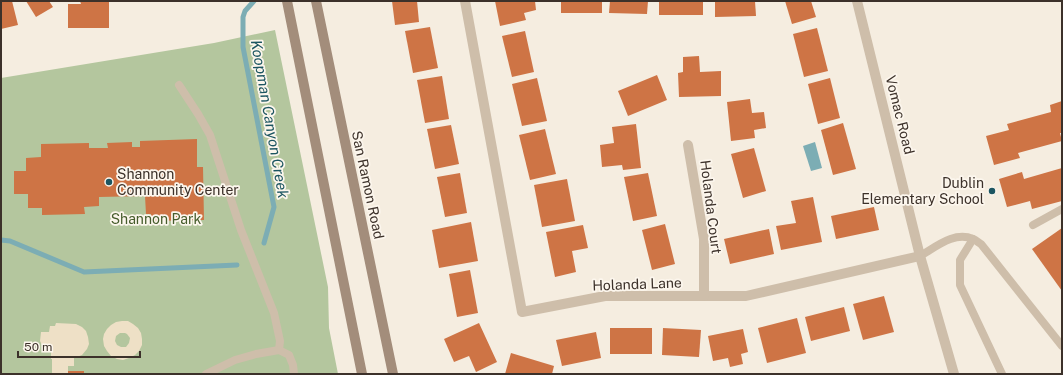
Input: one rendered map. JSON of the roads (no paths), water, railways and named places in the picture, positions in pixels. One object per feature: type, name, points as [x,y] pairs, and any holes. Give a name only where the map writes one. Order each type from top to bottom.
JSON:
[{"type":"main road","points":[[287,1],[362,374]]},
{"type":"main road","name":"San Ramon Road","points":[[316,1],[393,374]]},
{"type":"street","name":"Holanda Lane","points":[[465,1],[522,312],[605,296],[746,296],[920,256]]},
{"type":"street","name":"Vomac Road","points":[[857,1],[920,256],[954,374]]},
{"type":"street","name":"Holanda Court","points":[[688,145],[704,239],[704,296]]},
{"type":"lane","points":[[179,84],[210,135],[240,230],[274,314],[280,341],[279,350]]},
{"type":"lane","points":[[1033,225],[1062,209]]},
{"type":"lane","points":[[920,256],[945,241],[954,238],[964,237],[973,239],[981,244],[1062,346]]},
{"type":"lane","points":[[973,239],[960,260],[960,285],[1002,374]]},
{"type":"lane","points":[[206,374],[235,360],[279,350],[289,355],[293,365],[294,374]]},
{"type":"water","points":[[815,142],[822,168],[811,171],[803,146]]},
{"type":"waterway","name":"Koopman Canyon Creek","points":[[254,1],[245,11],[243,17],[243,47],[274,207],[264,243]]},
{"type":"waterway","name":"Koopman Canyon Creek","points":[[1,240],[10,241],[84,272],[237,265]]},
{"type":"place","name":"Shannon Community Center","points":[[109,182]]},
{"type":"place","name":"Dublin Elementary School","points":[[992,191]]},
{"type":"park label","name":"Shannon Park","points":[[156,219]]}]
